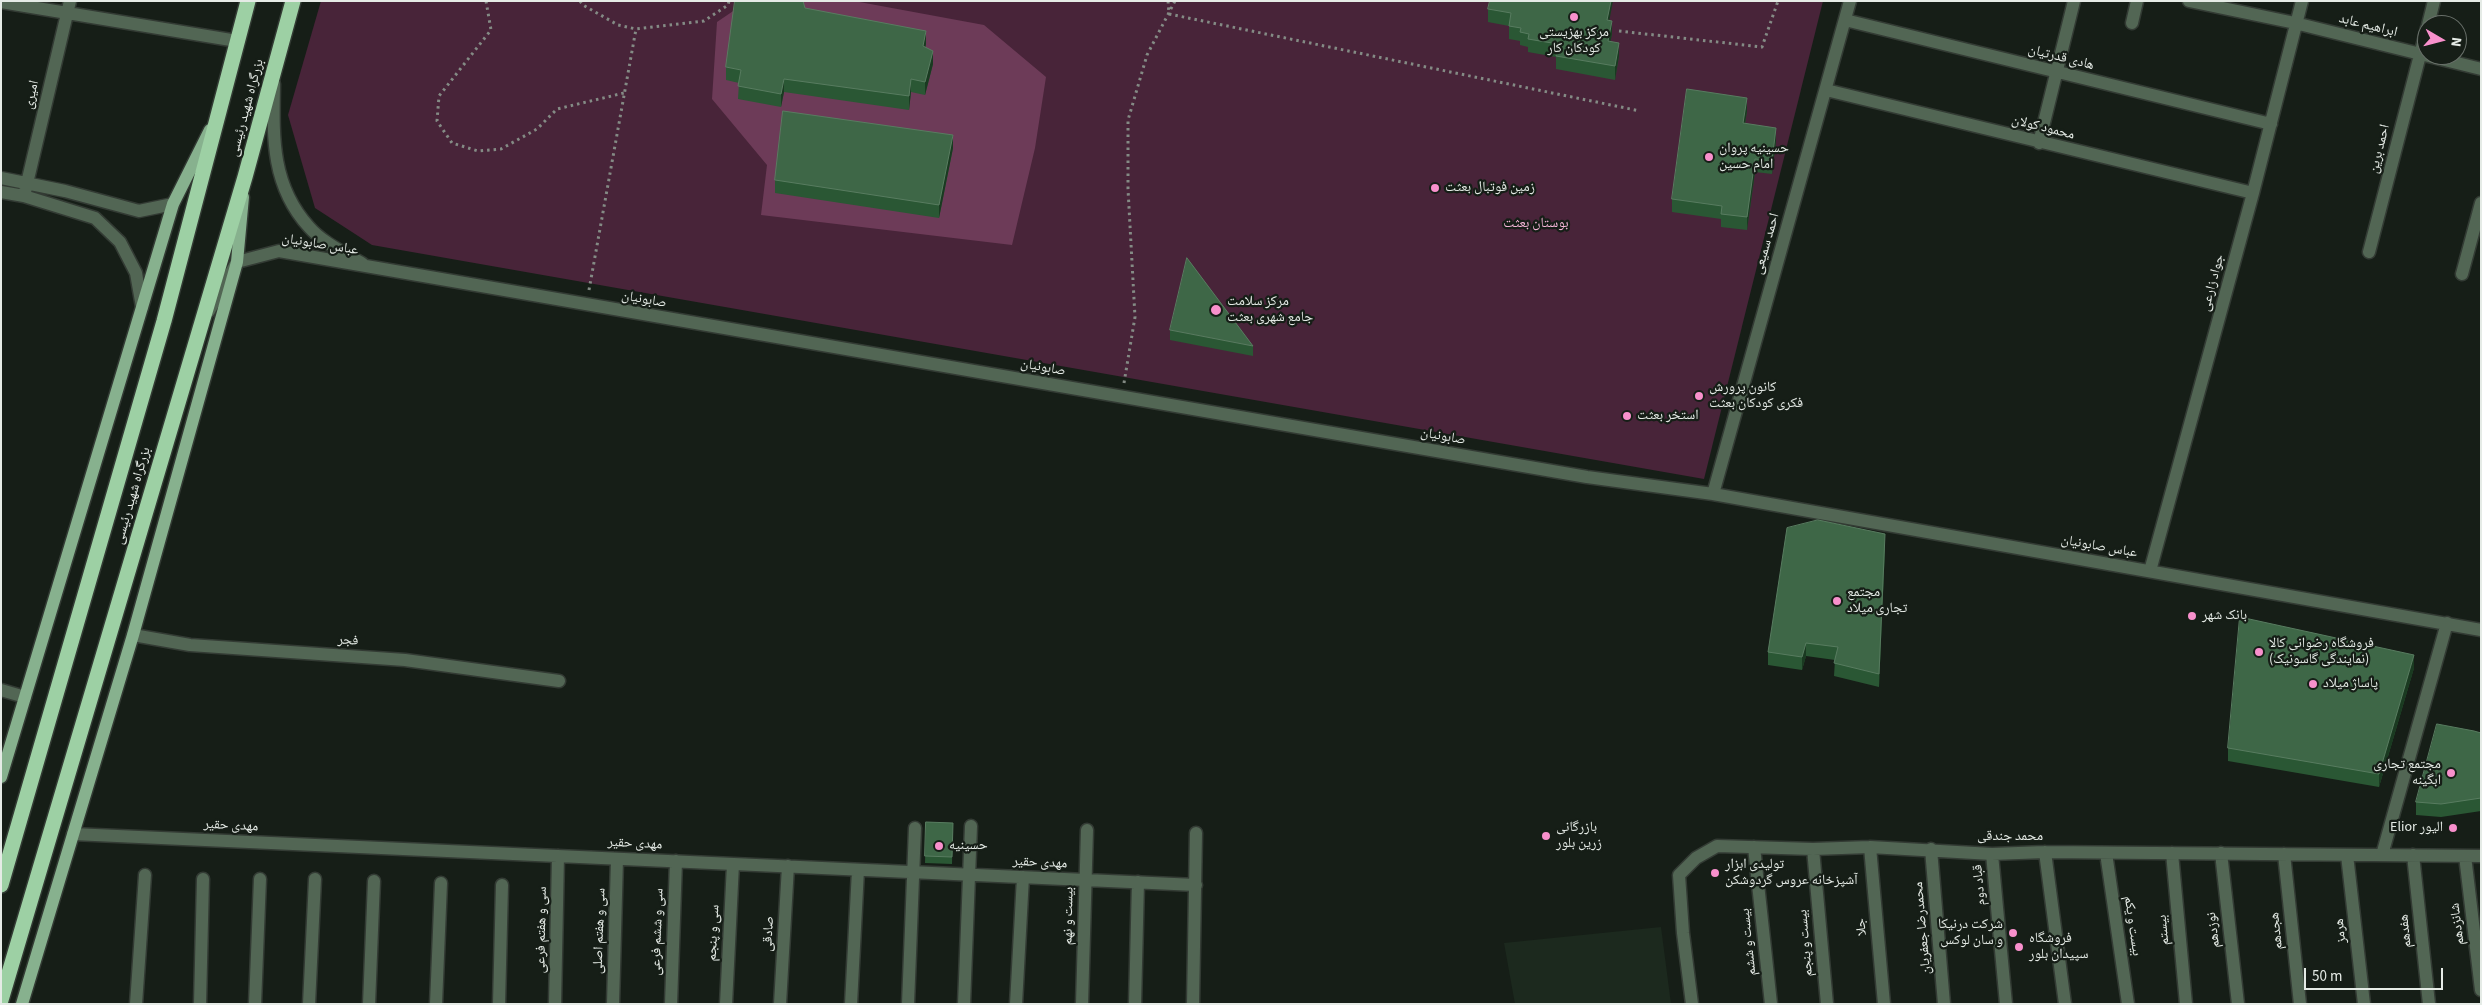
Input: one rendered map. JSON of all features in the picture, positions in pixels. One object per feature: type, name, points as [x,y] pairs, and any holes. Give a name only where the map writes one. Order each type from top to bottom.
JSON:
[{"type":"highway","name":"بزرگراه شهید رئیسی","points":[[1,886],[164,321],[248,1]]},
{"type":"highway","name":"بزرگراه شهید رئیسی","points":[[1,1000],[244,177],[293,1]]},
{"type":"main road","points":[[1,778],[173,204],[217,117]]},
{"type":"main road","points":[[22,1004],[133,635],[237,262],[240,245],[244,177]]},
{"type":"street","name":"احمد سمیعی","points":[[1713,494],[1850,1]]},
{"type":"street","points":[[2039,143],[2074,1]]},
{"type":"street","points":[[2132,23],[2137,1]]},
{"type":"street","name":"ابراهیم عابد","points":[[2189,1],[2295,23],[2417,53]]},
{"type":"street","name":"جواد زارعی","points":[[2150,571],[2253,193],[2302,1]]},
{"type":"street","name":"احمد برین","points":[[2430,15],[2434,1]]},
{"type":"street","points":[[1,2],[69,7],[237,41]]},
{"type":"street","name":"امیری","points":[[24,196],[69,7]]},
{"type":"street","name":"هادی قدرتیان","points":[[1845,20],[2271,124]]},
{"type":"street","name":"احمد برین","points":[[2369,252],[2417,65]]},
{"type":"street","name":"ابراهیم عابد","points":[[2465,65],[2481,69]]},
{"type":"street","points":[[274,73],[273,145],[284,190],[309,228],[336,248],[370,268]]},
{"type":"street","name":"محمود کولان","points":[[1826,90],[2039,143],[2253,193]]},
{"type":"street","points":[[1,178],[65,191],[139,211],[173,204]]},
{"type":"street","points":[[1,192],[24,196],[94,218],[120,242],[136,273],[142,307]]},
{"type":"street","points":[[2462,274],[2481,203]]},
{"type":"street","name":"عباس صابونیان","points":[[237,262],[279,251],[370,268]]},
{"type":"street","points":[[199,329],[237,262]]},
{"type":"street","name":"صابونیان","points":[[370,268],[1587,477],[1713,494]]},
{"type":"street","name":"عباس صابونیان","points":[[1713,494],[2481,630]]},
{"type":"street","points":[[2382,855],[2447,623]]},
{"type":"street","name":"فجر","points":[[133,635],[190,645],[405,660],[560,681]]},
{"type":"street","points":[[1,690],[25,697]]},
{"type":"street","points":[[964,1004],[971,826]]},
{"type":"street","points":[[908,1004],[915,828]]},
{"type":"street","name":"بیست و نهم","points":[[1082,1004],[1087,830]]},
{"type":"street","points":[[1193,1004],[1196,833]]},
{"type":"street","name":"مهدی حقیر","points":[[73,834],[1196,885]]},
{"type":"street","name":"محمد جندقی","points":[[1692,1004],[1680,875],[1696,858],[1718,846],[1813,849],[1870,847],[1992,854],[2106,852],[2481,856]]},
{"type":"street","name":"بیست و ششم","points":[[1754,847],[1771,1004]]},
{"type":"street","name":"جلا","points":[[1870,847],[1884,1004]]},
{"type":"street","name":"بیست و پنجم","points":[[1813,849],[1827,1004]]},
{"type":"street","name":"محمدرضا جعفریان","points":[[1931,849],[1944,1004]]},
{"type":"street","points":[[2045,852],[2065,1004]]},
{"type":"street","name":"بیست و یکم","points":[[2106,852],[2128,1004]]},
{"type":"street","name":"بیستم","points":[[2172,853],[2186,1004]]},
{"type":"street","name":"نوزدهم","points":[[2221,853],[2238,1004]]},
{"type":"street","name":"قباد دوم","points":[[1992,854],[2006,1004]]},
{"type":"street","name":"هجدهم","points":[[2284,854],[2300,1004]]},
{"type":"street","name":"هرمز","points":[[2347,855],[2364,1004]]},
{"type":"street","name":"هفدهم","points":[[2414,855],[2429,1004]]},
{"type":"street","name":"سی و هفتم فرعی","points":[[555,1004],[558,856]]},
{"type":"street","name":"شانزدهم","points":[[2465,856],[2481,990]]},
{"type":"street","name":"سی و هفتم اصلی","points":[[613,1004],[617,859]]},
{"type":"street","name":"سی و ششم فرعی","points":[[671,1004],[676,861]]},
{"type":"street","name":"سی و پنجم","points":[[726,1004],[733,864]]},
{"type":"street","name":"صادقی","points":[[780,1004],[788,866]]},
{"type":"street","points":[[851,1004],[858,870]]},
{"type":"street","points":[[136,1004],[145,875]]},
{"type":"street","points":[[1016,1004],[1023,877]]},
{"type":"street","points":[[200,1004],[203,879]]},
{"type":"street","points":[[255,1004],[260,879]]},
{"type":"street","points":[[309,1004],[315,879]]},
{"type":"street","points":[[368,1004],[374,881]]},
{"type":"street","points":[[1135,1004],[1138,882]]},
{"type":"street","points":[[436,1004],[441,883]]},
{"type":"street","points":[[499,1004],[502,885]]},
{"type":"path","points":[[486,1],[491,30],[440,96],[437,121],[452,143],[478,152],[501,149],[537,129],[557,109],[624,93]]},
{"type":"path","points":[[580,1],[583,5],[618,25],[636,29],[704,21],[728,5],[729,1]]},
{"type":"path","points":[[1168,1],[1169,14]]},
{"type":"path","points":[[1122,397],[1135,316],[1128,189],[1128,120],[1147,55],[1175,1]]},
{"type":"path","points":[[1619,31],[1762,47],[1778,1]]},
{"type":"path","points":[[1169,14],[1640,111]]},
{"type":"path","points":[[586,305],[636,29]]},
{"type":"shaded area","points":[[748,1],[854,1],[984,25],[1046,77],[1035,148],[1012,245],[761,215],[767,165],[712,99],[717,22]]},
{"type":"shaded area","points":[[1661,927],[1671,1004],[1515,1004],[1504,943]]},
{"type":"green space","name":"بوستان بعثت","points":[[321,1],[1823,1],[1704,479],[372,245],[315,208],[288,115]]},
{"type":"building","points":[[735,1],[803,1],[805,8],[926,31],[923,46],[933,51],[925,82],[911,79],[909,96],[784,79],[781,94],[738,86],[741,70],[726,67]]},
{"type":"building","points":[[1490,1],[1611,1],[1607,20],[1612,21],[1608,41],[1619,43],[1615,66],[1556,56],[1558,44],[1528,39],[1529,34],[1520,32],[1521,28],[1509,26],[1511,13],[1488,9]]},
{"type":"building","points":[[1687,89],[1747,98],[1743,123],[1776,128],[1772,161],[1755,159],[1747,217],[1721,214],[1722,206],[1672,199]]},
{"type":"building","points":[[783,111],[953,135],[939,205],[775,180]]},
{"type":"building","points":[[1187,258],[1253,346],[1170,330]]},
{"type":"building","points":[[1818,520],[1885,534],[1879,674],[1834,663],[1838,647],[1806,643],[1802,657],[1768,652],[1787,528]]},
{"type":"building","points":[[2240,617],[2414,655],[2379,774],[2228,748]]},
{"type":"building","points":[[2437,724],[2481,733],[2481,798],[2441,804],[2416,802]]},
{"type":"building","name":"حسینیه","points":[[926,822],[953,823],[952,857],[925,856]]},
{"type":"place","name":"مرکز بهزیستی کودکان کار","points":[[1574,17]]},
{"type":"place","name":"حسینیه پروان امام حسین","points":[[1709,157]]},
{"type":"place","name":"زمین فوتبال بعثت","points":[[1435,188]]},
{"type":"place","name":"مرکز سلامت جامع شهری بعثت","points":[[1216,310]]},
{"type":"place","name":"کانون پرورش فکری کودکان بعثت","points":[[1699,396]]},
{"type":"place","name":"استخر بعثت","points":[[1627,416]]},
{"type":"place","name":"مجتمع تجاری میلاد","points":[[1837,601]]},
{"type":"place","name":"بانک شهر","points":[[2192,616]]},
{"type":"place","name":"فروشگاه رضوانی کالا (نمایندگی گاسونیک)","points":[[2259,652]]},
{"type":"place","name":"پاساژ میلاد","points":[[2313,684]]},
{"type":"place","name":"مجتمع تجاری ابگینه","points":[[2451,773]]},
{"type":"place","name":"Elior الیور","points":[[2453,828]]},
{"type":"place","name":"بازرگانی زرین بلور","points":[[1546,836]]},
{"type":"place","name":"حسینیه","points":[[939,846]]},
{"type":"place","name":"تولیدی ابزار آشپزخانه عروس گردوشکن","points":[[1715,873]]},
{"type":"place","name":"شرکت درنیکا و سان لوکس","points":[[2013,933]]},
{"type":"place","name":"فروشگاه سپیدان بلور","points":[[2019,947]]}]
